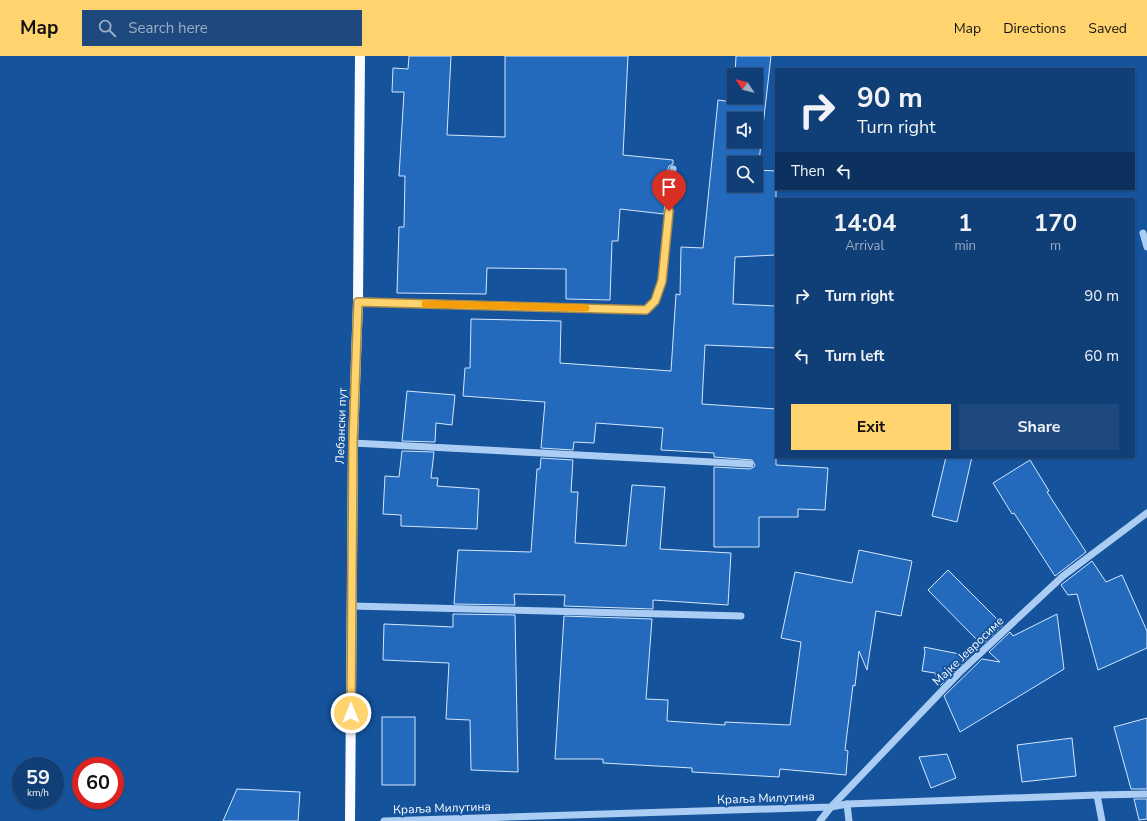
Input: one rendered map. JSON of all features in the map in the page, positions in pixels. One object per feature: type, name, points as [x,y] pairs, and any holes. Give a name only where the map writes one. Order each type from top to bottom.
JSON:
[{"type":"main road","name":"Лебански пут","points":[[350,821],[353,443],[358,302],[360,56]]},
{"type":"street","points":[[358,302],[646,310],[655,301],[662,281],[673,169]]},
{"type":"street","points":[[1143,233],[1147,247]]},
{"type":"street","points":[[353,443],[750,464]]},
{"type":"street","name":"Мајке Јевросиме","points":[[820,821],[831,807],[959,673],[1057,581],[1147,513]]},
{"type":"street","points":[[352,606],[740,616]]},
{"type":"street","name":"Краља Милутина","points":[[384,821],[831,807],[847,804],[1147,794]]},
{"type":"street","points":[[1097,795],[1102,821]]},
{"type":"street","points":[[847,804],[849,821]]},
{"type":"building","points":[[409,56],[451,56],[447,135],[505,137],[505,56],[628,56],[623,155],[673,160],[673,164],[669,166],[668,169],[664,214],[620,209],[618,241],[612,241],[610,300],[566,299],[566,269],[487,268],[486,294],[397,293],[399,227],[404,227],[405,176],[399,176],[404,92],[392,92],[393,68],[408,69]]},
{"type":"building","points":[[736,56],[771,56],[763,126],[763,112],[727,112],[727,148],[761,148],[760,156],[727,156],[727,192],[763,192],[763,170],[775,171],[775,255],[735,257],[733,304],[775,306],[775,348],[705,345],[702,404],[775,409],[776,465],[828,468],[825,510],[798,509],[798,517],[759,517],[759,547],[714,547],[714,467],[750,469],[755,465],[752,460],[714,457],[714,453],[661,450],[663,428],[596,423],[594,443],[574,442],[573,450],[541,448],[545,402],[463,396],[465,368],[470,368],[471,319],[561,321],[560,363],[671,371],[676,294],[680,295],[681,247],[703,248],[718,100],[727,101],[727,104],[763,104],[763,68],[735,68]]},
{"type":"building","points":[[407,391],[455,395],[452,425],[436,423],[435,442],[402,441]]},
{"type":"building","points":[[402,451],[434,452],[431,478],[438,478],[437,486],[479,489],[477,529],[401,526],[401,515],[383,514],[385,476],[399,477]]},
{"type":"building","points":[[541,458],[573,460],[571,492],[578,492],[575,543],[626,546],[632,485],[665,487],[660,549],[731,553],[728,605],[653,600],[653,609],[564,606],[565,595],[514,594],[515,605],[454,604],[458,550],[531,552],[537,469],[540,469]]},
{"type":"building","points":[[946,458],[972,458],[957,522],[932,516]]},
{"type":"building","points":[[1030,460],[1049,491],[1047,492],[1086,552],[1055,576],[1014,513],[1012,514],[993,483]]},
{"type":"building","points":[[859,550],[912,561],[901,616],[876,611],[867,670],[859,651],[845,750],[848,751],[846,775],[780,769],[779,777],[692,772],[692,768],[603,763],[603,759],[555,759],[564,616],[652,619],[646,699],[668,700],[667,721],[725,725],[725,722],[790,725],[801,642],[781,638],[795,572],[852,583]]},
{"type":"building","points":[[1092,561],[1106,582],[1122,575],[1147,631],[1147,648],[1098,670],[1077,594],[1068,595],[1061,585]]},
{"type":"building","points":[[948,570],[1003,625],[982,645],[928,590]]},
{"type":"building","points":[[453,614],[515,615],[518,772],[471,770],[470,720],[446,719],[449,663],[383,660],[384,624],[453,627]]},
{"type":"building","points":[[1057,614],[1064,669],[960,732],[944,696],[982,659],[1000,662],[989,652],[1010,632],[1013,636]]},
{"type":"building","points":[[924,647],[970,656],[940,686],[935,673],[922,671],[925,652]]},
{"type":"building","points":[[382,717],[415,717],[415,785],[382,785]]},
{"type":"building","points":[[1147,718],[1147,789],[1131,789],[1114,727]]},
{"type":"building","points":[[1072,738],[1076,776],[1022,782],[1017,745]]},
{"type":"building","points":[[947,754],[956,778],[931,788],[919,757]]},
{"type":"building","points":[[237,789],[300,792],[298,821],[223,821]]},
{"type":"building","points":[[1134,799],[1147,799],[1147,819],[1139,820]]},
{"type":"slow traffic","points":[[425,304],[586,308]]},
{"type":"route","points":[[351,713],[353,443],[358,302],[646,310],[655,301],[662,281],[669,211]]}]
